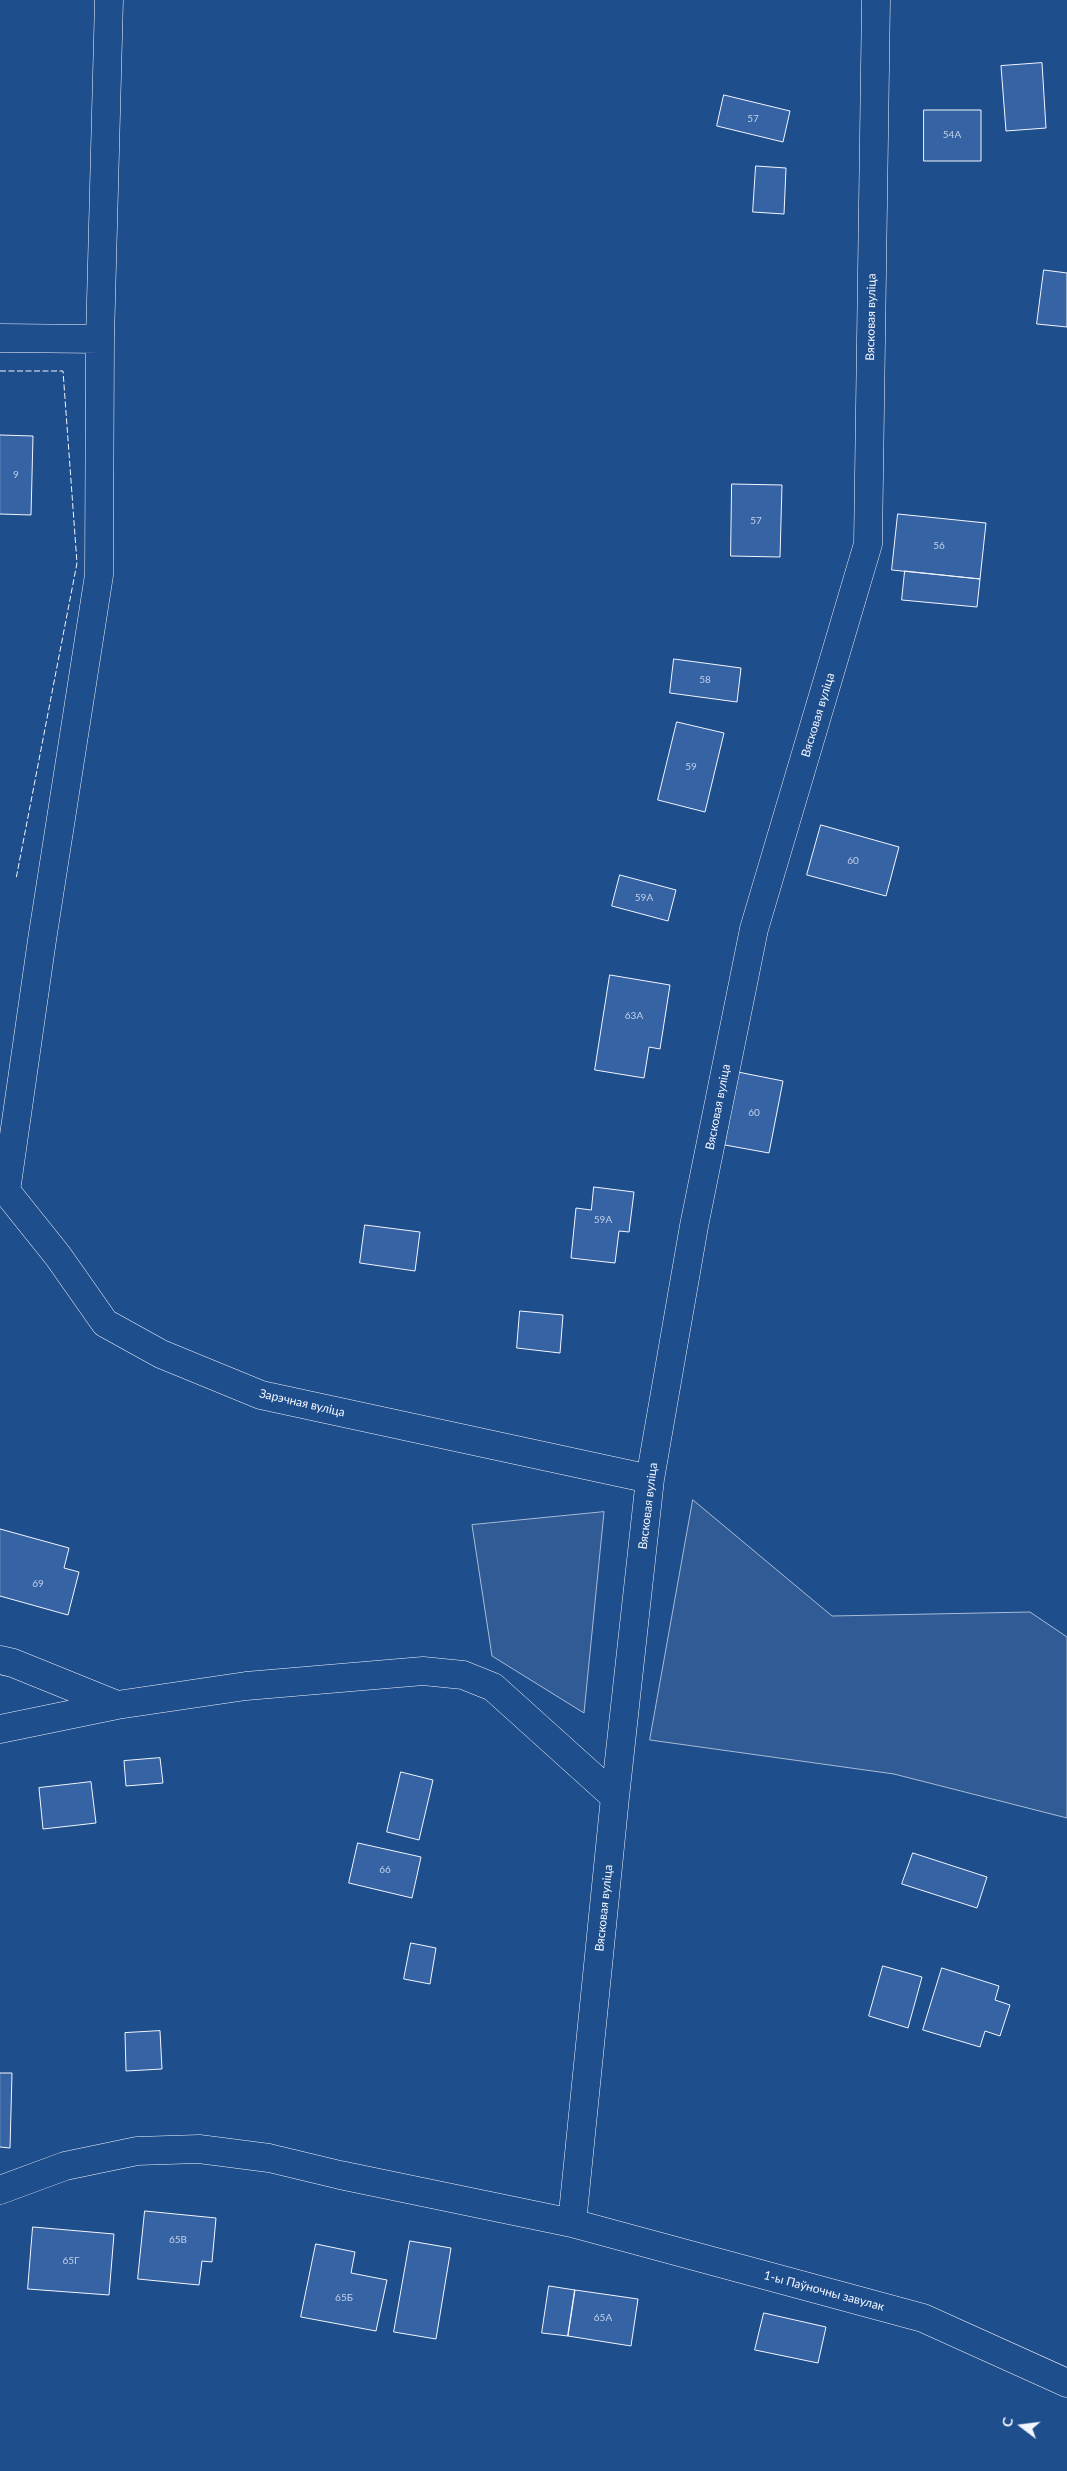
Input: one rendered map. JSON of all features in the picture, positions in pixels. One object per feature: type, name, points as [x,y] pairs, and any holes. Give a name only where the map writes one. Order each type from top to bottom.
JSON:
[{"type":"street","points":[[3,1190],[99,575],[100,340],[109,0]]},
{"type":"street","name":"Вясковая вуліца","points":[[572,2224],[615,1797],[650,1479],[694,1226],[754,929],[868,544],[876,0]]},
{"type":"street","points":[[0,338],[100,340]]},
{"type":"street","name":"Зарэчная вуліца","points":[[3,1190],[58,1256],[105,1323],[161,1354],[261,1395],[650,1479]]},
{"type":"street","points":[[0,1660],[13,1663],[117,1705]]},
{"type":"street","points":[[0,1728],[117,1705],[246,1686],[422,1671],[463,1675],[493,1687],[615,1797]]},
{"type":"street","name":"1-ы Паўночны завулак","points":[[0,2190],[65,2166],[137,2151],[199,2149],[269,2158],[572,2224],[923,2318],[1067,2383]]},
{"type":"shaded area","points":[[693,1500],[832,1616],[1030,1612],[1067,1637],[1067,1818],[894,1774],[650,1740]]},
{"type":"shaded area","points":[[604,1512],[584,1713],[492,1656],[472,1525]]},
{"type":"building","points":[[1042,63],[1046,128],[1006,131],[1001,66]]},
{"type":"building","points":[[724,95],[790,111],[783,142],[717,126]]},
{"type":"building","points":[[924,110],[981,110],[981,161],[924,161]]},
{"type":"building","points":[[756,166],[786,168],[784,214],[753,212]]},
{"type":"building","points":[[1044,270],[1067,273],[1067,327],[1037,324]]},
{"type":"building","points":[[0,435],[33,436],[31,515],[0,514]]},
{"type":"building","points":[[732,484],[782,485],[780,557],[731,556]]},
{"type":"building","points":[[898,514],[986,523],[980,579],[892,570]]},
{"type":"building","points":[[905,571],[980,579],[977,607],[902,600]]},
{"type":"building","points":[[674,659],[741,668],[737,702],[670,693]]},
{"type":"building","points":[[677,722],[724,733],[705,812],[658,800]]},
{"type":"building","points":[[821,825],[899,847],[886,896],[807,875]]},
{"type":"building","points":[[620,875],[676,890],[668,921],[612,906]]},
{"type":"building","points":[[610,975],[670,985],[660,1049],[649,1047],[644,1078],[595,1070]]},
{"type":"building","points":[[738,1072],[783,1081],[769,1153],[725,1145]]},
{"type":"building","points":[[594,1187],[634,1192],[629,1232],[619,1231],[615,1263],[571,1258],[576,1208],[591,1210]]},
{"type":"building","points":[[365,1225],[420,1232],[415,1271],[360,1263]]},
{"type":"building","points":[[520,1311],[563,1315],[560,1353],[517,1348]]},
{"type":"building","points":[[0,1529],[69,1548],[64,1568],[79,1572],[68,1615],[0,1596]]},
{"type":"building","points":[[160,1758],[163,1783],[126,1786],[124,1761]]},
{"type":"building","points":[[401,1772],[433,1780],[419,1840],[387,1832]]},
{"type":"building","points":[[91,1782],[96,1823],[43,1829],[39,1788]]},
{"type":"building","points":[[358,1843],[421,1857],[412,1898],[349,1883]]},
{"type":"building","points":[[913,1853],[987,1877],[977,1908],[902,1884]]},
{"type":"building","points":[[411,1943],[436,1948],[430,1984],[404,1979]]},
{"type":"building","points":[[883,1966],[922,1977],[908,2028],[869,2016]]},
{"type":"building","points":[[942,1968],[999,1986],[995,2000],[1010,2005],[1000,2036],[985,2031],[980,2047],[923,2030]]},
{"type":"building","points":[[160,2031],[162,2069],[126,2071],[125,2033]]},
{"type":"building","points":[[0,2073],[12,2073],[10,2148],[0,2147]]},
{"type":"building","points":[[145,2211],[216,2218],[212,2262],[202,2261],[199,2285],[138,2279]]},
{"type":"building","points":[[33,2227],[114,2234],[109,2295],[28,2289]]},
{"type":"building","points":[[410,2241],[451,2248],[436,2339],[394,2332]]},
{"type":"building","points":[[316,2244],[355,2252],[351,2273],[387,2280],[376,2331],[301,2317]]},
{"type":"building","points":[[549,2286],[575,2290],[568,2336],[542,2333]]},
{"type":"building","points":[[575,2290],[638,2299],[631,2346],[568,2336]]},
{"type":"building","points":[[764,2313],[826,2327],[818,2363],[755,2350]]},
{"type":"fence","points":[[0,371],[63,371],[77,563],[16,879]]}]
